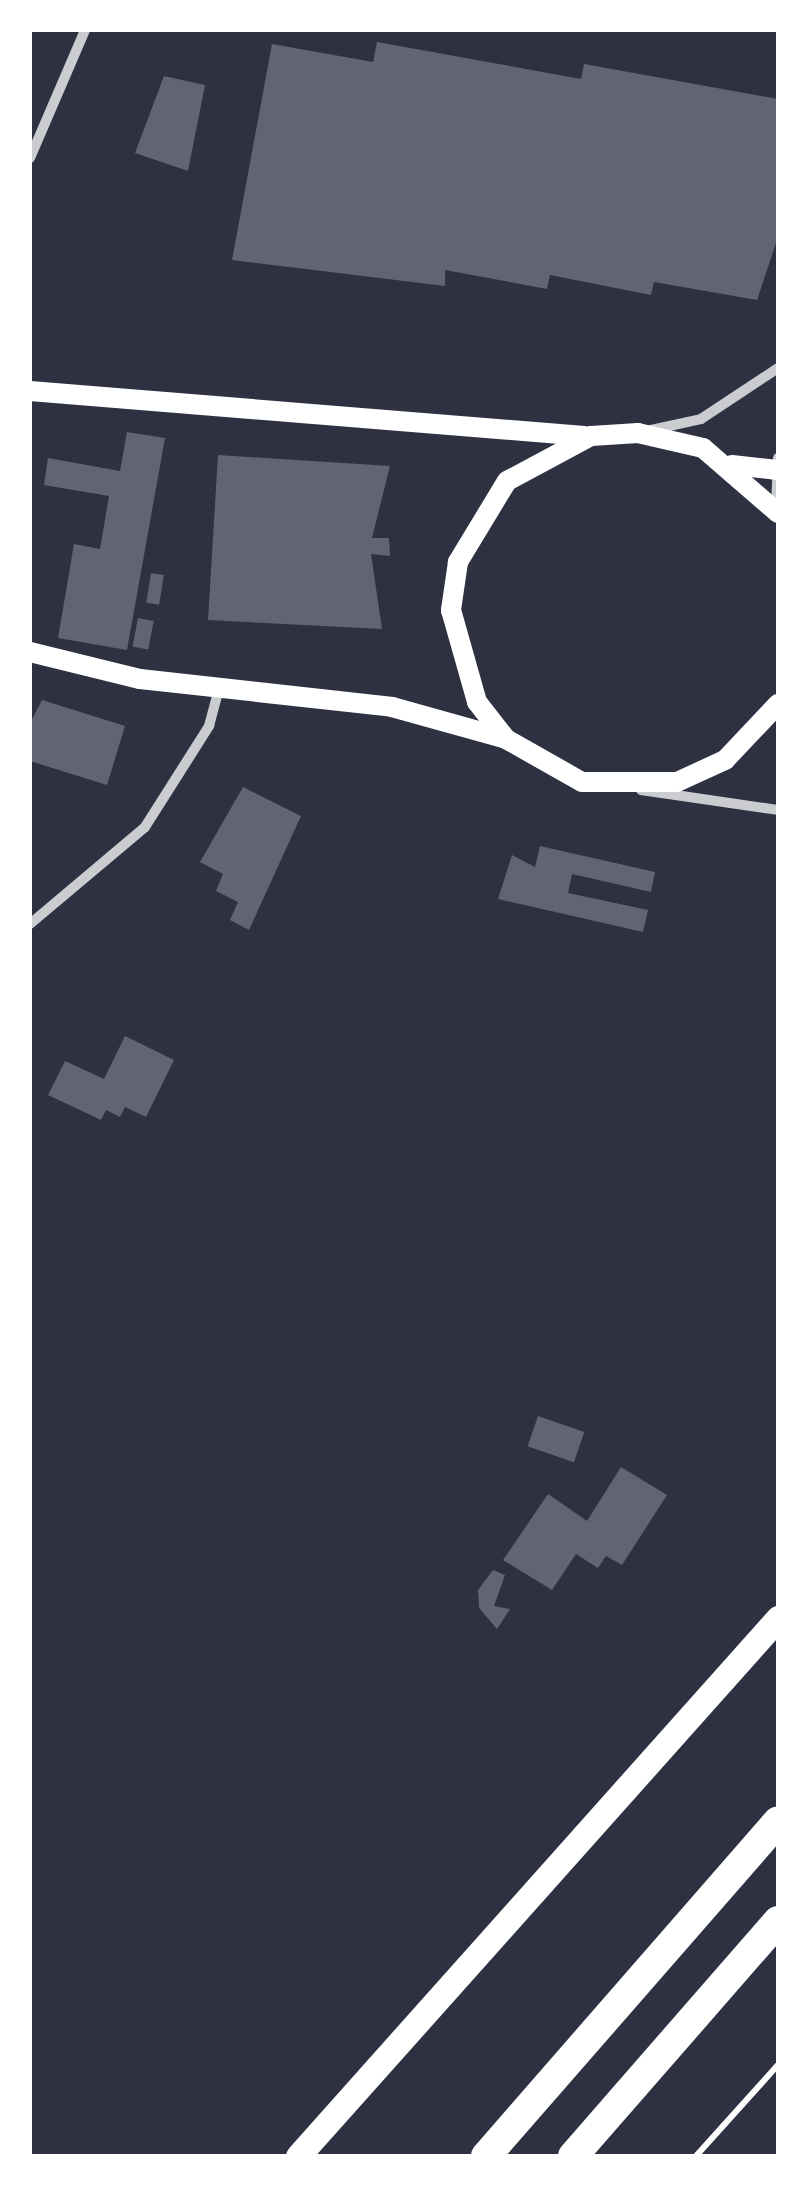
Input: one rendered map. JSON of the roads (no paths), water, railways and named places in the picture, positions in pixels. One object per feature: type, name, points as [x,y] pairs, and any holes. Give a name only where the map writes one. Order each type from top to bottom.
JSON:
[{"type":"highway","points":[[486,2156],[778,1821]]},
{"type":"highway","points":[[574,2156],[778,1921]]},
{"type":"main road","points":[[30,392],[591,436],[638,432],[732,465],[777,466]]},
{"type":"main road","points":[[506,739],[458,658],[458,562],[508,481],[591,436]]},
{"type":"main road","points":[[732,465],[777,511]]},
{"type":"main road","points":[[30,652],[219,688],[392,708],[506,739],[541,765],[625,788],[677,782],[725,760],[778,704]]},
{"type":"main road","points":[[298,2156],[778,1618]]},
{"type":"street","points":[[30,158],[85,30]]},
{"type":"street","points":[[638,432],[700,419],[778,368]]},
{"type":"street","points":[[777,466],[777,511]]},
{"type":"street","points":[[30,924],[145,828],[210,726],[219,688]]},
{"type":"street","points":[[625,788],[778,810]]}]
